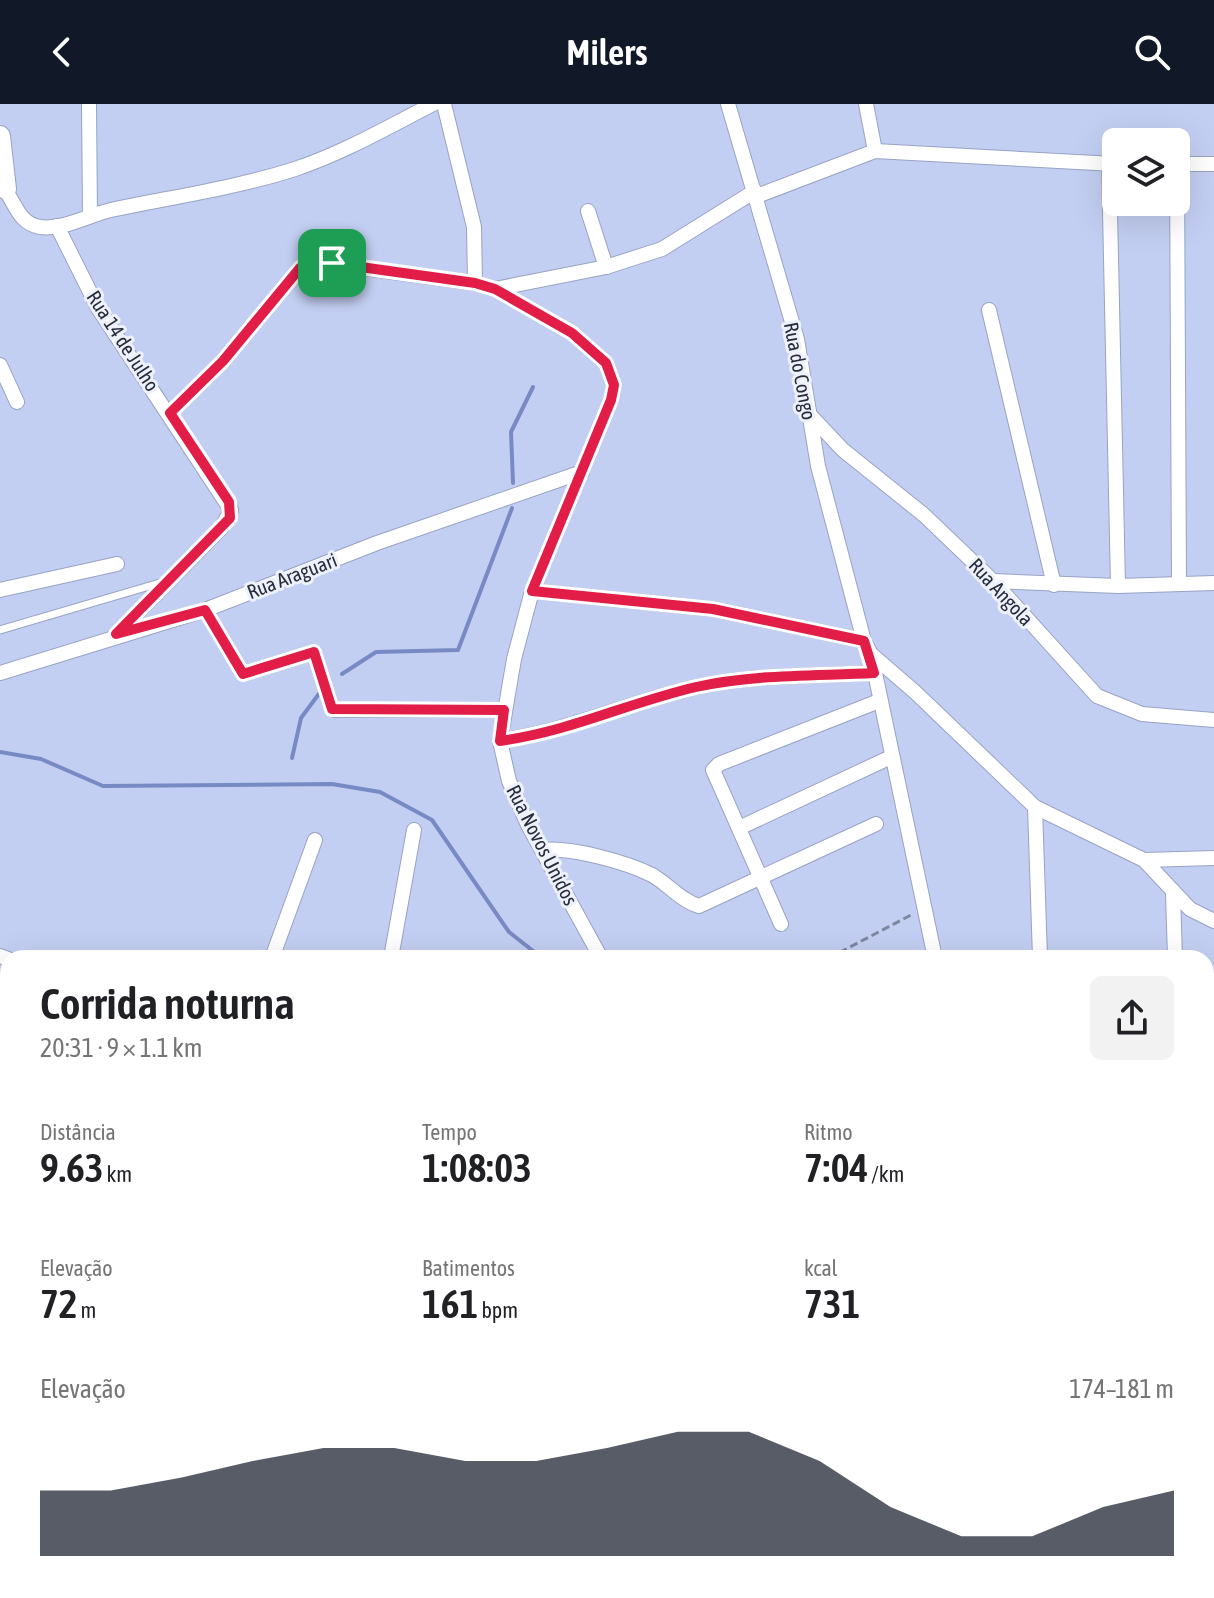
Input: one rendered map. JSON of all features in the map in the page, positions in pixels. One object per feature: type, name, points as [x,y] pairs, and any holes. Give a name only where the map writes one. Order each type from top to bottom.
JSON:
[{"type":"street","points":[[89,104],[90,215]]},
{"type":"street","points":[[0,136],[3,187],[18,214],[39,227],[57,226],[90,215],[260,180],[299,168],[433,104]]},
{"type":"street","points":[[444,104],[474,227],[475,283]]},
{"type":"street","name":"Rua do Congo","points":[[728,104],[805,371],[809,414],[826,501],[874,673],[933,950]]},
{"type":"street","points":[[866,104],[875,151]]},
{"type":"street","points":[[495,289],[606,267],[662,249],[756,194],[875,151],[1102,163]]},
{"type":"street","points":[[1190,164],[1214,164]]},
{"type":"street","points":[[588,211],[606,267]]},
{"type":"street","points":[[1113,216],[1118,586]]},
{"type":"street","points":[[1176,216],[1179,584]]},
{"type":"street","name":"Rua 14 de Julho","points":[[57,226],[98,308],[231,510],[222,527],[116,634]]},
{"type":"street","name":"Rua Novos Unidos","points":[[170,413],[223,361],[300,268],[310,263],[332,263],[475,283],[495,289],[572,333],[606,363],[611,373],[611,400],[532,591],[504,710],[500,741],[509,781],[597,950]]},
{"type":"street","points":[[989,310],[1054,585]]},
{"type":"street","points":[[0,365],[17,402]]},
{"type":"street","name":"Rua Angola","points":[[809,414],[843,450],[924,515],[993,581],[1097,696],[1142,714],[1214,720]]},
{"type":"street","name":"Rua Araguari","points":[[0,673],[116,634],[205,610],[377,543],[582,472]]},
{"type":"street","points":[[0,590],[117,564]]},
{"type":"street","points":[[993,581],[1118,586],[1214,583]]},
{"type":"street","points":[[532,591],[713,609],[867,647],[1035,807],[1144,860],[1190,909],[1214,921]]},
{"type":"street","points":[[205,610],[243,674],[314,652],[335,710],[504,710]]},
{"type":"street","points":[[500,741],[548,734],[669,693],[727,680],[874,673]]},
{"type":"street","points":[[781,924],[713,770],[719,764],[879,701]]},
{"type":"street","points":[[739,828],[891,757]]},
{"type":"street","points":[[1035,807],[1040,950]]},
{"type":"street","points":[[543,850],[578,851],[634,868],[653,876],[696,906],[876,824]]},
{"type":"street","points":[[392,950],[414,830]]},
{"type":"street","points":[[275,950],[315,840]]},
{"type":"street","points":[[1144,860],[1214,858]]},
{"type":"street","points":[[1173,893],[1175,950]]},
{"type":"lane","points":[[0,630],[170,580]]},
{"type":"path","points":[[844,950],[925,908]]},
{"type":"waterway","points":[[513,483],[511,432],[533,387]]},
{"type":"waterway","points":[[342,674],[376,652],[458,650],[512,508]]},
{"type":"waterway","points":[[292,758],[301,718],[321,691]]},
{"type":"waterway","points":[[0,752],[41,759],[103,786],[332,784],[380,792],[432,820],[509,932],[532,950]]},
{"type":"route","points":[[310,263],[332,263],[475,283],[495,289],[572,333],[606,363],[614,385],[611,400],[532,591],[713,609],[864,641],[871,654],[874,673],[727,680],[669,693],[548,734],[500,741],[504,710],[425,707],[332,709],[314,652],[243,674],[205,610],[116,634],[230,518],[229,502],[170,413],[223,361],[300,268],[310,263]]}]
